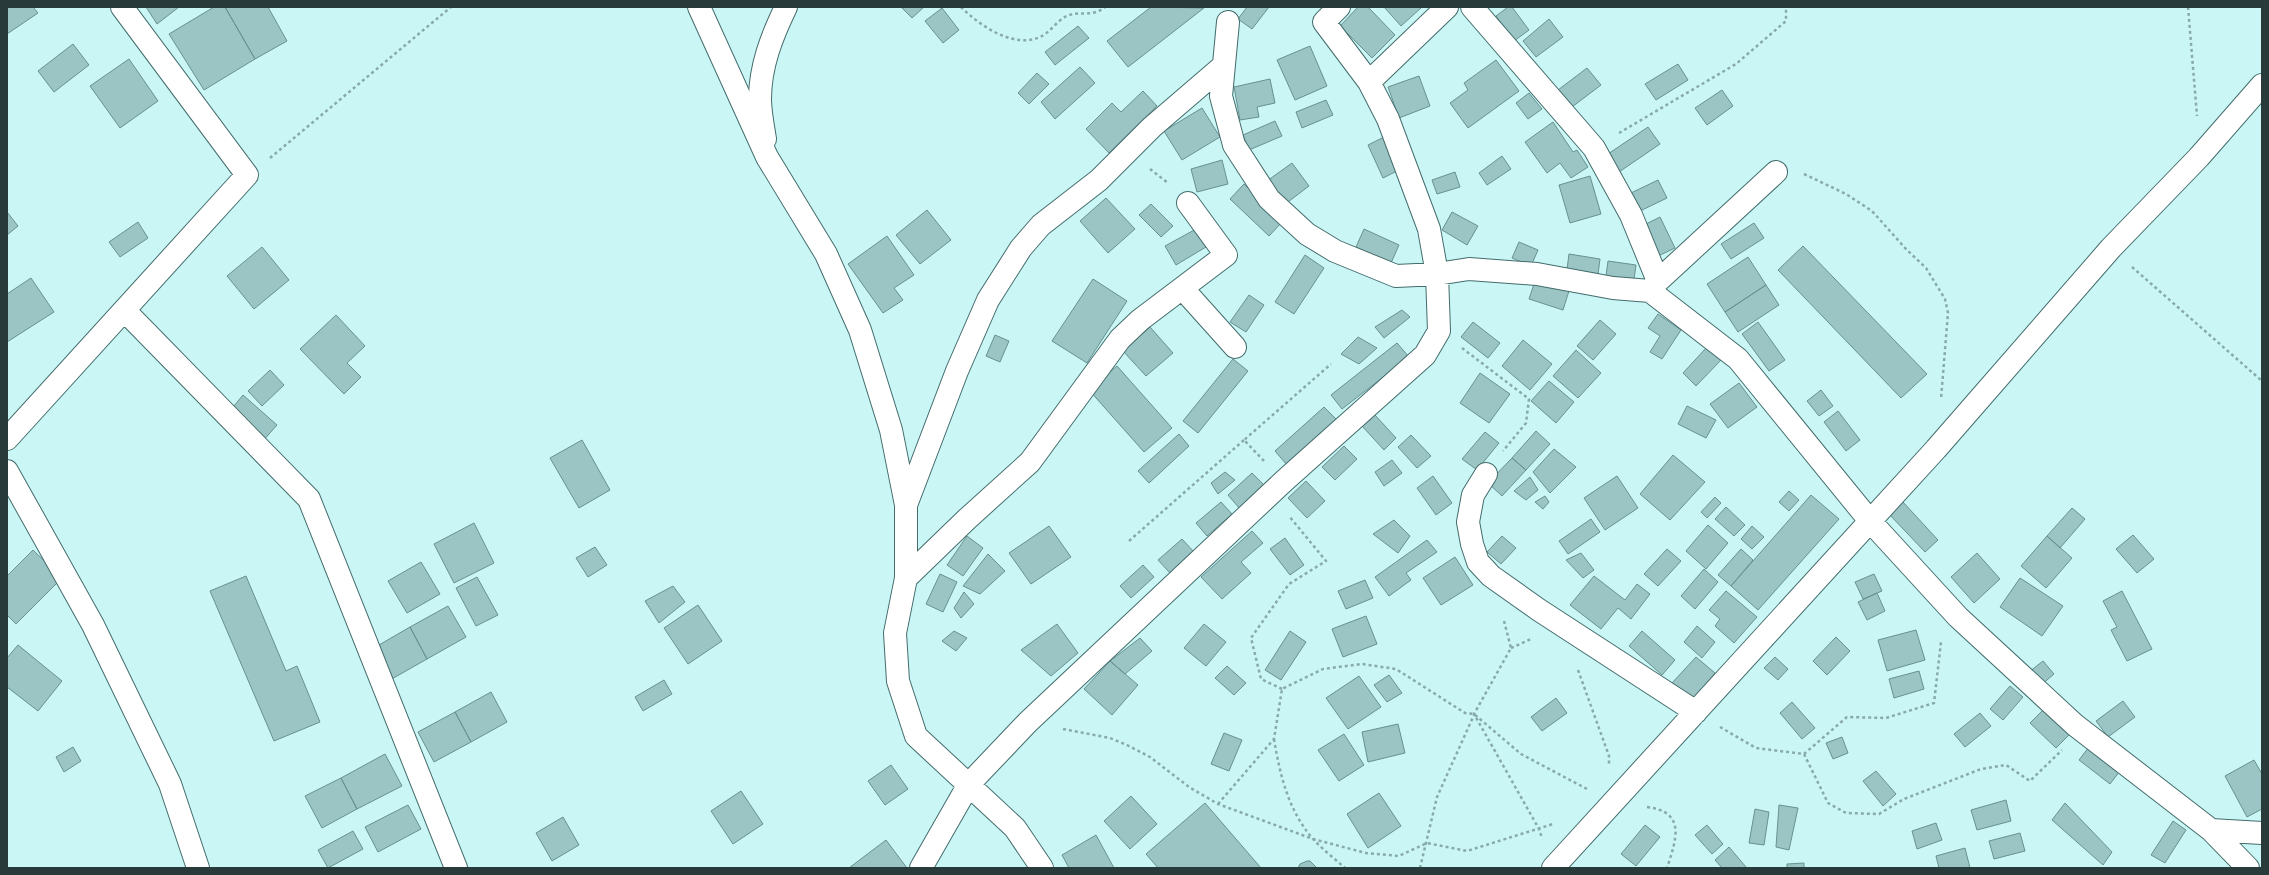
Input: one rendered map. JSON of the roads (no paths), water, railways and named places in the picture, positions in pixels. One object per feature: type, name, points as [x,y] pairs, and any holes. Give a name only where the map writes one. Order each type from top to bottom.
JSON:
[{"type":"street","points":[[7,439],[125,311],[247,175],[122,7]]},
{"type":"street","points":[[699,7],[767,156],[826,254],[860,330],[891,430],[906,505],[906,578],[895,633],[898,681],[916,736],[1015,828],[1042,868]]},
{"type":"street","points":[[767,156],[760,99],[764,66],[774,34],[786,7]]},
{"type":"street","points":[[921,868],[969,784],[1028,722],[1277,488],[1425,355],[1439,331],[1437,274],[1429,229],[1388,119],[1370,82],[1324,22],[1339,7]]},
{"type":"street","points":[[1370,82],[1447,7]]},
{"type":"street","points":[[1472,7],[1594,148],[1631,215],[1654,286],[1738,359],[1870,521],[1946,604],[2023,678],[2081,730],[2211,830],[2240,865]]},
{"type":"street","points":[[1228,22],[1221,96],[1234,144],[1269,199],[1307,234],[1335,251],[1396,276],[1437,274],[1469,269],[1537,274],[1613,288],[1654,286],[1776,172]]},
{"type":"street","points":[[906,505],[957,371],[988,300],[1021,248],[1041,225],[1099,180],[1152,127],[1223,66]]},
{"type":"street","points":[[1553,868],[1936,449],[2111,248],[2199,157],[2262,85]]},
{"type":"street","points":[[906,578],[967,519],[1010,482],[1030,462],[1120,339],[1140,320],[1226,255],[1188,203]]},
{"type":"street","points":[[1183,289],[1235,347]]},
{"type":"street","points":[[125,311],[309,499],[456,868]]},
{"type":"street","points":[[7,471],[93,625],[170,784],[198,868]]},
{"type":"street","points":[[1486,474],[1473,495],[1468,522],[1472,544],[1478,562],[1491,576],[1539,610],[1696,712]]},
{"type":"street","points":[[2211,830],[2262,833]]}]
